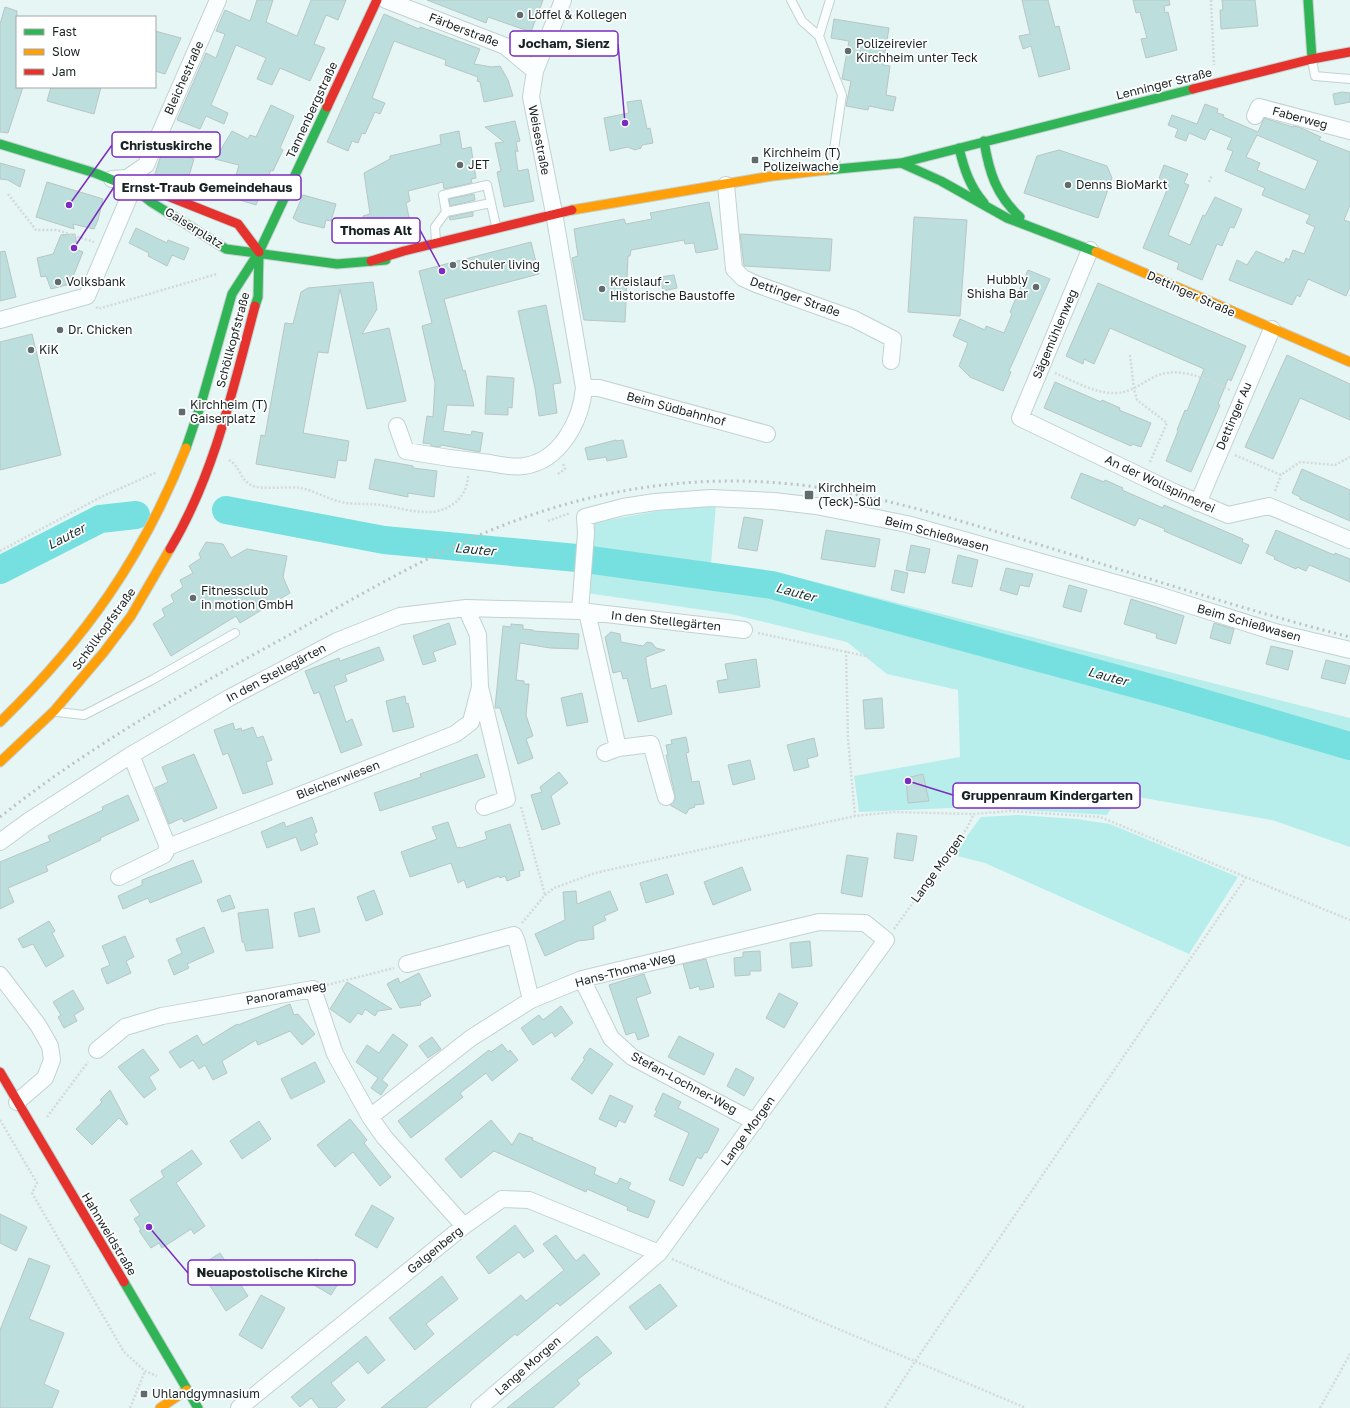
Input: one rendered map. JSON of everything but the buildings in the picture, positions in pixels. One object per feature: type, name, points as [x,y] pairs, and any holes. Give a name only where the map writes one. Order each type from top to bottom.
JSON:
[{"type":"main road","name":"Tannenbergstraße","points":[[259,252],[377,0]]},
{"type":"main road","points":[[1308,0],[1312,59]]},
{"type":"main road","name":"Lenninger Straße","points":[[984,141],[1312,59],[1350,52]]},
{"type":"main road","name":"Dettinger Straße","points":[[371,261],[404,250],[497,229],[554,213],[772,176],[901,163],[984,141],[992,182],[1006,206],[1032,227]]},
{"type":"main road","points":[[0,144],[112,179],[133,188]]},
{"type":"main road","name":"Dettinger Straße","points":[[959,148],[964,171],[973,192],[986,205]]},
{"type":"main road","name":"Dettinger Straße","points":[[901,163],[941,181],[1007,218],[1090,250],[1350,362]]},
{"type":"main road","name":"Gaiserplatz","points":[[133,188],[155,191],[238,224],[259,252]]},
{"type":"main road","name":"Gaiserplatz","points":[[133,188],[151,202],[226,249],[259,252]]},
{"type":"main road","name":"Dettinger Straße","points":[[259,252],[337,264],[406,259],[528,229],[554,213]]},
{"type":"main road","name":"Schöllkopfstraße","points":[[0,762],[54,711],[104,652],[131,616],[155,578],[179,535],[197,498],[224,420],[258,298],[259,252]]},
{"type":"main road","name":"Schöllkopfstraße","points":[[0,722],[22,702],[81,637],[129,568],[151,528],[177,471],[193,428],[234,290],[259,252]]},
{"type":"main road","name":"Hahnweidstraße","points":[[0,1072],[198,1408]]},
{"type":"main road","points":[[160,1408],[187,1390]]},
{"type":"street","name":"Bleichestraße","points":[[112,179],[127,178],[146,165],[218,0]]},
{"type":"street","name":"Färberstraße","points":[[386,0],[505,46],[535,71]]},
{"type":"street","name":"Weisestraße","points":[[554,213],[530,97],[535,71],[563,0]]},
{"type":"street","name":"Faberweg","points":[[1255,116],[1259,107],[1350,131]]},
{"type":"street","name":"Dettinger Straße","points":[[726,185],[734,268],[743,278],[854,319],[893,339],[891,361]]},
{"type":"street","points":[[0,320],[87,296],[133,188]]},
{"type":"street","points":[[397,426],[406,451],[468,461],[524,466],[542,459],[558,450],[576,422],[582,402],[584,388],[554,213]]},
{"type":"street","name":"Sägemühlenweg","points":[[1020,418],[1090,250]]},
{"type":"street","name":"Dettinger Au","points":[[1198,503],[1272,329]]},
{"type":"street","name":"Beim Südbahnhof","points":[[584,388],[599,388],[767,434]]},
{"type":"street","name":"An der Wollspinnerei","points":[[1020,418],[1143,478],[1228,515],[1269,506],[1350,540]]},
{"type":"street","name":"Beim Schießwasen","points":[[584,612],[581,587],[586,533],[585,517],[624,507],[655,502],[711,498],[816,506],[907,524],[1158,595],[1275,632],[1350,650]]},
{"type":"street","name":"In den Stellegärten","points":[[0,842],[30,820],[131,755],[236,694],[337,641],[400,616],[466,608],[584,612],[744,630]]},
{"type":"street","name":"Bleicherwiesen","points":[[466,608],[478,635],[480,687],[507,799],[484,807]]},
{"type":"street","points":[[584,612],[612,750],[651,744],[666,797]]},
{"type":"street","name":"Bleicherwiesen","points":[[119,878],[164,855],[168,847],[455,734],[472,722],[480,687]]},
{"type":"street","points":[[131,755],[168,847]]},
{"type":"street","name":"Hans-Thoma-Weg","points":[[370,1117],[471,1038],[531,1000],[582,979],[819,922],[865,923],[886,940]]},
{"type":"street","points":[[407,964],[514,935],[531,1000]]},
{"type":"street","name":"Lange Morgen","points":[[478,1408],[659,1253],[886,940]]},
{"type":"street","points":[[0,975],[38,1025],[50,1046],[52,1060],[45,1078],[17,1102]]},
{"type":"street","name":"Stefan-Lochner-Weg","points":[[582,979],[611,1038],[632,1057],[755,1122]]},
{"type":"street","points":[[313,989],[335,1054],[370,1117],[385,1138],[464,1226]]},
{"type":"street","name":"Panoramaweg","points":[[97,1050],[125,1027],[155,1018],[313,989]]},
{"type":"street","name":"Galgenberg","points":[[239,1408],[464,1226],[502,1199],[530,1200],[659,1253]]},
{"type":"lane","points":[[791,0],[802,21],[819,36],[842,95],[834,149],[836,169]]},
{"type":"lane","points":[[819,36],[830,0]]},
{"type":"lane","points":[[1312,59],[1315,76],[1350,79]]},
{"type":"lane","points":[[446,212],[443,195],[487,185],[497,229]]},
{"type":"lane","points":[[436,243],[435,227],[446,212],[491,203]]},
{"type":"lane","points":[[54,711],[84,715],[152,680],[235,633]]},
{"type":"path","points":[[1211,0],[1214,21],[1213,54]]},
{"type":"path","points":[[1209,182],[1212,176]]},
{"type":"path","points":[[8,194],[36,230],[57,230],[108,246]]},
{"type":"path","points":[[87,296],[98,309],[217,274]]},
{"type":"path","points":[[1130,355],[1134,389],[1137,400],[1166,423],[1143,478]]},
{"type":"path","points":[[1040,368],[1104,392],[1117,393],[1134,389],[1152,378],[1166,372],[1176,371],[1208,380],[1243,395]]},
{"type":"path","points":[[1220,449],[1281,475],[1300,462],[1335,464],[1350,457]]},
{"type":"path","points":[[212,452],[236,464],[244,480],[252,486],[289,486],[315,491],[340,502],[351,504],[378,504],[426,512],[444,510],[462,498],[468,483],[468,461]]},
{"type":"path","points":[[0,551],[101,497],[161,469]]},
{"type":"path","points":[[548,521],[567,514]]},
{"type":"path","points":[[744,630],[870,657]]},
{"type":"path","points":[[846,651],[848,739],[855,816]]},
{"type":"path","points":[[519,800],[545,895]]},
{"type":"path","points":[[514,935],[545,895],[554,888],[595,873],[855,816],[894,812],[974,814],[1010,811],[1100,817],[1247,876],[1350,920]]},
{"type":"path","name":"Lange Morgen","points":[[886,940],[967,828],[974,814]]},
{"type":"path","points":[[885,1408],[916,1360],[1247,876]]},
{"type":"path","name":"Panoramaweg","points":[[313,989],[407,964]]},
{"type":"path","points":[[36,1132],[97,1050]]},
{"type":"path","points":[[0,1120],[37,1183],[32,1193],[124,1352],[145,1371],[130,1408]]},
{"type":"path","points":[[659,1253],[916,1360],[1026,1408]]},
{"type":"path","points":[[1320,1408],[1350,1354]]},
{"type":"shaded area","points":[[716,505],[711,564],[776,572],[1350,718],[1350,847],[1272,820],[1120,794],[1107,815],[973,807],[859,812],[854,776],[960,757],[958,690],[887,674],[847,642],[731,614],[587,593],[593,523],[657,511]]},
{"type":"shaded area","points":[[1018,815],[1077,819],[1110,824],[1238,877],[1189,954],[985,863],[953,855],[981,817]]},
{"type":"waterway","name":"Lauter","points":[[226,510],[384,540],[577,558],[772,585],[1169,693],[1350,746]]},
{"type":"waterway","name":"Lauter","points":[[0,570],[100,519],[136,515]]},
{"type":"railway","points":[[0,817],[35,790],[97,747],[152,713],[347,602],[431,557],[460,543],[520,519],[556,507],[593,497],[669,484],[745,481],[784,483],[822,488],[903,505],[1034,543],[1231,604],[1350,637]]},
{"type":"traffic: fast","points":[[1308,0],[1312,59]]},
{"type":"traffic: fast","points":[[827,170],[901,163],[1193,89]]},
{"type":"traffic: fast","points":[[186,448],[201,404],[232,294],[259,252],[327,107]]},
{"type":"traffic: fast","points":[[984,141],[988,163],[999,191],[1020,217]]},
{"type":"traffic: fast","points":[[0,144],[95,173],[133,188],[151,202],[226,249],[337,264],[386,260]]},
{"type":"traffic: fast","points":[[959,148],[968,177],[975,191],[984,203]]},
{"type":"traffic: fast","points":[[901,163],[941,181],[1007,218],[1096,252]]},
{"type":"traffic: fast","points":[[255,306],[258,297],[259,252]]},
{"type":"traffic: fast","points":[[124,1282],[198,1408]]},
{"type":"traffic: slow","points":[[572,210],[772,176],[827,170]]},
{"type":"traffic: slow","points":[[1096,252],[1350,362]]},
{"type":"traffic: slow","points":[[0,722],[59,660],[108,596],[130,562],[150,526],[169,488],[186,448]]},
{"type":"traffic: slow","points":[[0,762],[54,711],[104,652],[131,616],[170,549]]},
{"type":"traffic: slow","points":[[160,1408],[187,1390]]},
{"type":"traffic: jam","points":[[327,107],[377,0]]},
{"type":"traffic: jam","points":[[1193,89],[1312,59],[1350,52]]},
{"type":"traffic: jam","points":[[148,190],[155,191],[238,224],[259,252]]},
{"type":"traffic: jam","points":[[371,261],[404,251],[572,210]]},
{"type":"traffic: jam","points":[[170,549],[199,492],[221,431],[255,306]]},
{"type":"traffic: jam","points":[[0,1072],[124,1282]]},
{"type":"place","name":"Löffel & Kollegen","points":[[520,15]]},
{"type":"place","name":"Polizeirevier Kirchheim unter Teck","points":[[848,51]]},
{"type":"place","name":"Jocham, Sienz","points":[[625,123]]},
{"type":"place","name":"Kirchheim (T) Polizeiwache","points":[[755,160]]},
{"type":"place","name":"JET","points":[[460,165]]},
{"type":"place","name":"Denns BioMarkt","points":[[1068,185]]},
{"type":"place","name":"Christuskirche","points":[[69,205]]},
{"type":"place","name":"Ernst-Traub Gemeindehaus","points":[[74,248]]},
{"type":"place","name":"Schuler living","points":[[453,265]]},
{"type":"place","name":"Thomas Alt","points":[[442,271]]},
{"type":"place","name":"Volksbank","points":[[58,282]]},
{"type":"place","name":"Hubbly Shisha Bar","points":[[1036,287]]},
{"type":"place","name":"Kreislauf - Historische Baustoffe","points":[[602,289]]},
{"type":"place","name":"Dr. Chicken","points":[[60,330]]},
{"type":"place","name":"KiK","points":[[31,350]]},
{"type":"place","name":"Kirchheim (T) Gaiserplatz","points":[[182,412]]},
{"type":"place","name":"Kirchheim (Teck)-Süd","points":[[809,495]]},
{"type":"place","name":"Fitnessclub in motion GmbH","points":[[193,598]]},
{"type":"place","name":"Gruppenraum Kindergarten","points":[[908,781]]},
{"type":"place","name":"Neuapostolische Kirche","points":[[149,1227]]},
{"type":"place","name":"Uhlandgymnasium","points":[[144,1394]]}]
